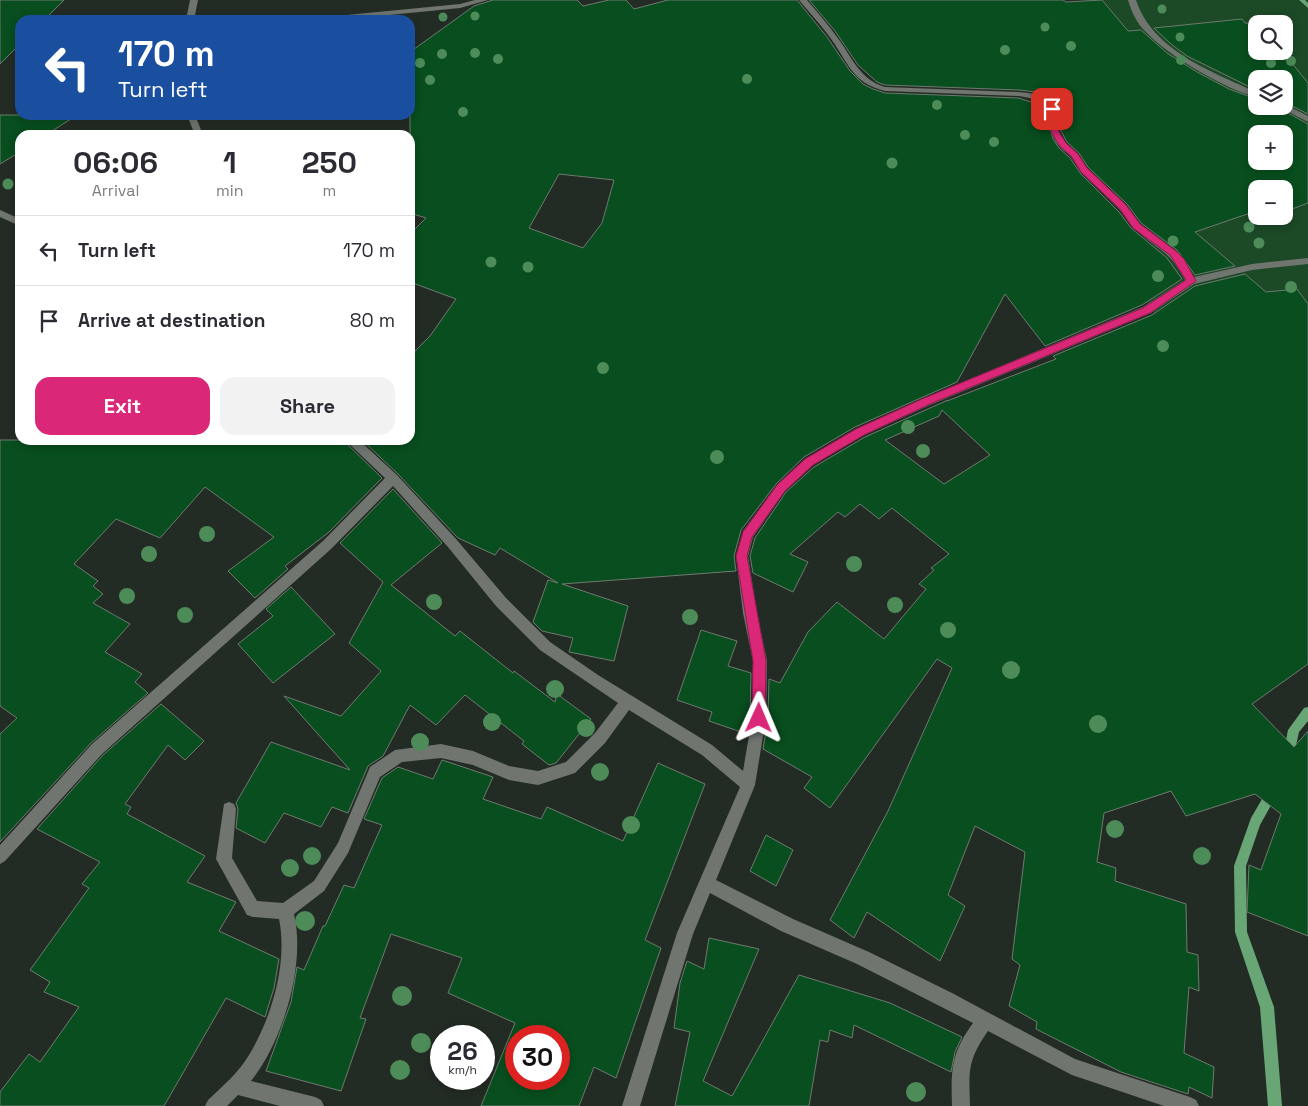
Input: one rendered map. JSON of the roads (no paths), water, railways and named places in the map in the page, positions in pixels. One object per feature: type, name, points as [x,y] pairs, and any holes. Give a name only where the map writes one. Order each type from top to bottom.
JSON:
[{"type":"street","points":[[191,15],[194,0]]},
{"type":"street","points":[[367,15],[460,6],[484,0]]},
{"type":"street","points":[[803,0],[834,38],[854,71],[874,86],[885,89],[1019,94],[1033,96],[1043,101],[1052,109],[1055,117],[1055,132],[1063,145],[1075,156],[1084,170],[1123,207],[1136,226],[1173,253],[1181,262],[1192,281]]},
{"type":"street","points":[[1132,0],[1141,25],[1162,44],[1248,91]]},
{"type":"street","points":[[1293,112],[1308,119]]},
{"type":"street","points":[[0,213],[15,220]]},
{"type":"street","points":[[631,1106],[685,933],[748,785],[759,718],[760,661],[742,556],[746,535],[781,488],[809,462],[860,432],[926,402],[1146,310],[1192,281],[1252,267],[1308,261]]},
{"type":"street","points":[[357,445],[393,478],[452,543],[501,602],[545,646],[593,680],[707,750],[748,785]]},
{"type":"street","points":[[0,856],[97,750],[321,551],[393,478]]},
{"type":"street","points":[[229,809],[224,859],[253,909],[285,911],[319,886],[343,848],[375,772],[400,755],[442,751],[474,758],[509,773],[538,778],[570,768],[600,738],[628,700]]},
{"type":"street","points":[[707,883],[787,925],[863,958],[938,995],[985,1022],[1072,1066],[1190,1106]]},
{"type":"street","points":[[214,1106],[235,1086],[256,1060],[277,1011],[288,972],[290,940],[285,911]]},
{"type":"street","points":[[961,1106],[960,1072],[967,1046],[985,1022]]},
{"type":"street","points":[[235,1086],[315,1106]]},
{"type":"waterway","points":[[1302,0],[1308,6]]},
{"type":"waterway","points":[[1289,755],[1294,730],[1308,712]]},
{"type":"waterway","points":[[1273,791],[1255,822],[1240,866],[1241,932],[1267,1007],[1275,1106]]}]
